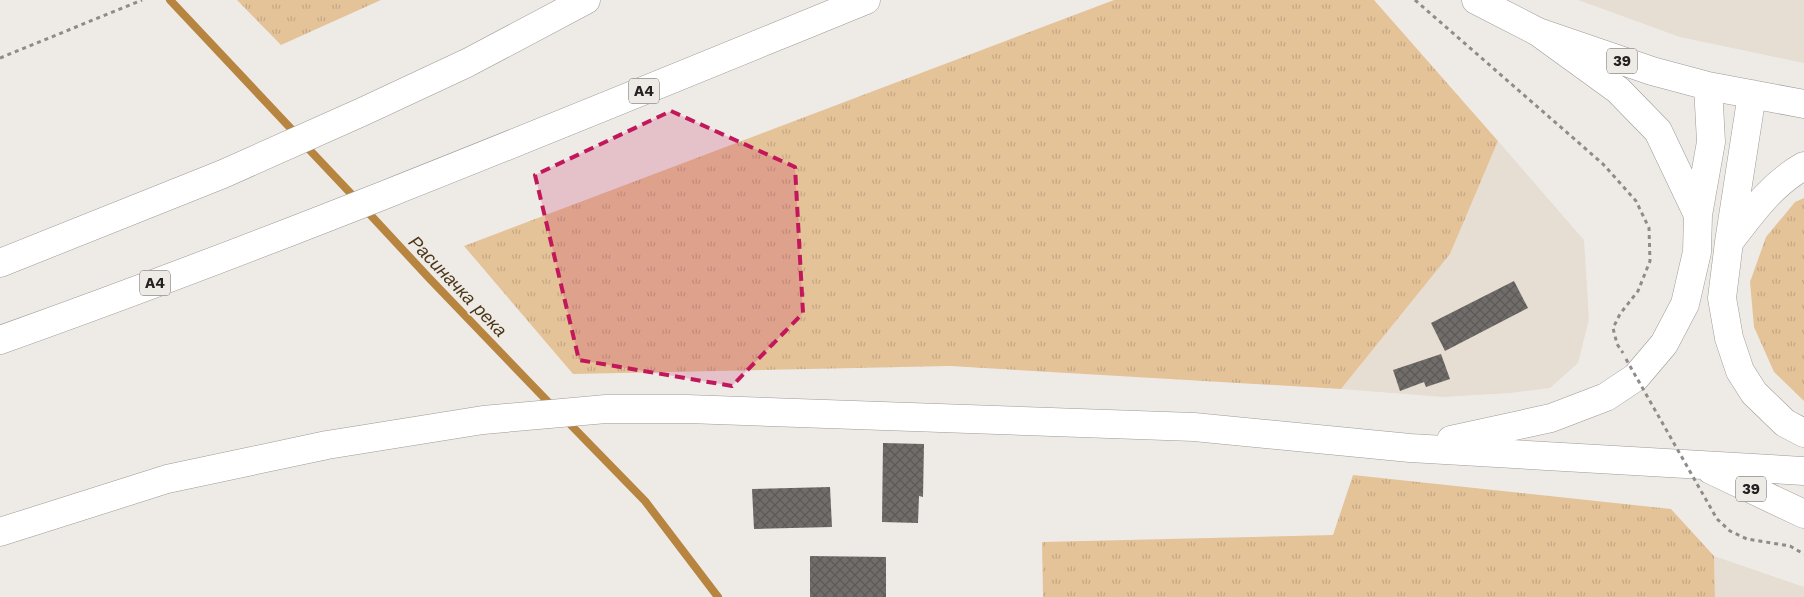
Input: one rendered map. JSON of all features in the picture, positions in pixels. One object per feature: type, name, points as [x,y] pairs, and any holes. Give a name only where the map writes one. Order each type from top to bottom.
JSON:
[{"type":"main road","points":[[0,263],[223,174],[362,112],[467,63],[586,0]]},
{"type":"main road","name":"A4","points":[[0,340],[113,300],[421,182],[866,0]]},
{"type":"main road","name":"39","points":[[1476,0],[1538,32],[1652,70],[1708,86],[1804,104]]},
{"type":"main road","points":[[1538,32],[1618,90],[1658,131],[1698,215]]},
{"type":"main road","points":[[1410,448],[1494,432],[1550,418],[1606,397],[1636,377],[1664,344],[1685,304],[1697,252],[1698,215],[1710,142],[1708,86]]},
{"type":"main road","points":[[1752,94],[1722,298],[1729,338],[1740,371],[1754,393],[1785,423],[1804,433]]},
{"type":"main road","points":[[1729,242],[1758,204],[1777,184],[1804,166]]},
{"type":"main road","points":[[0,532],[167,479],[327,444],[483,420],[606,409],[687,409],[1194,427],[1410,448],[1804,471]]},
{"type":"main road","name":"39","points":[[1698,464],[1804,514]]},
{"type":"path","points":[[0,58],[142,0]]},
{"type":"path","points":[[1414,0],[1603,164],[1636,201],[1649,228],[1650,262],[1638,291],[1620,314],[1613,328],[1617,344],[1717,519],[1730,531],[1746,539],[1790,546],[1804,554]]},
{"type":"highlighted area","points":[[671,111],[795,167],[803,313],[732,386],[579,360],[535,175]]},
{"type":"shaded area","points":[[1578,0],[1804,0],[1804,63],[1680,37]]},
{"type":"shaded area","points":[[1498,141],[1584,240],[1589,319],[1578,363],[1550,388],[1510,393],[1443,397],[1341,389],[1450,254]]},
{"type":"shaded area","points":[[1714,556],[1804,587],[1804,597],[1715,597]]},
{"type":"green space","points":[[237,0],[381,0],[281,45]]},
{"type":"green space","points":[[1114,0],[1374,0],[1498,141],[1450,254],[1341,389],[950,366],[573,374],[464,246]]},
{"type":"green space","points":[[1804,198],[1804,401],[1774,372],[1754,327],[1750,282],[1766,237],[1795,202]]},
{"type":"green space","points":[[1353,475],[1671,509],[1714,556],[1715,597],[1043,597],[1042,542],[1333,535]]},
{"type":"building","points":[[1514,281],[1528,308],[1445,351],[1431,323]]},
{"type":"building","points":[[1441,354],[1450,379],[1426,387],[1424,382],[1400,391],[1393,370]]},
{"type":"building","points":[[883,443],[924,444],[923,497],[919,496],[918,523],[882,522]]},
{"type":"building","points":[[830,487],[832,527],[754,529],[752,489]]},
{"type":"building","points":[[810,556],[886,557],[886,597],[810,597]]},
{"type":"waterway","name":"Расиначка река","points":[[170,0],[297,135]]},
{"type":"waterway","name":"Расиначка река","points":[[304,144],[356,199]]},
{"type":"waterway","name":"Расиначка река","points":[[364,208],[554,408]]},
{"type":"waterway","name":"Расиначка река","points":[[566,420],[645,501],[718,597]]}]
